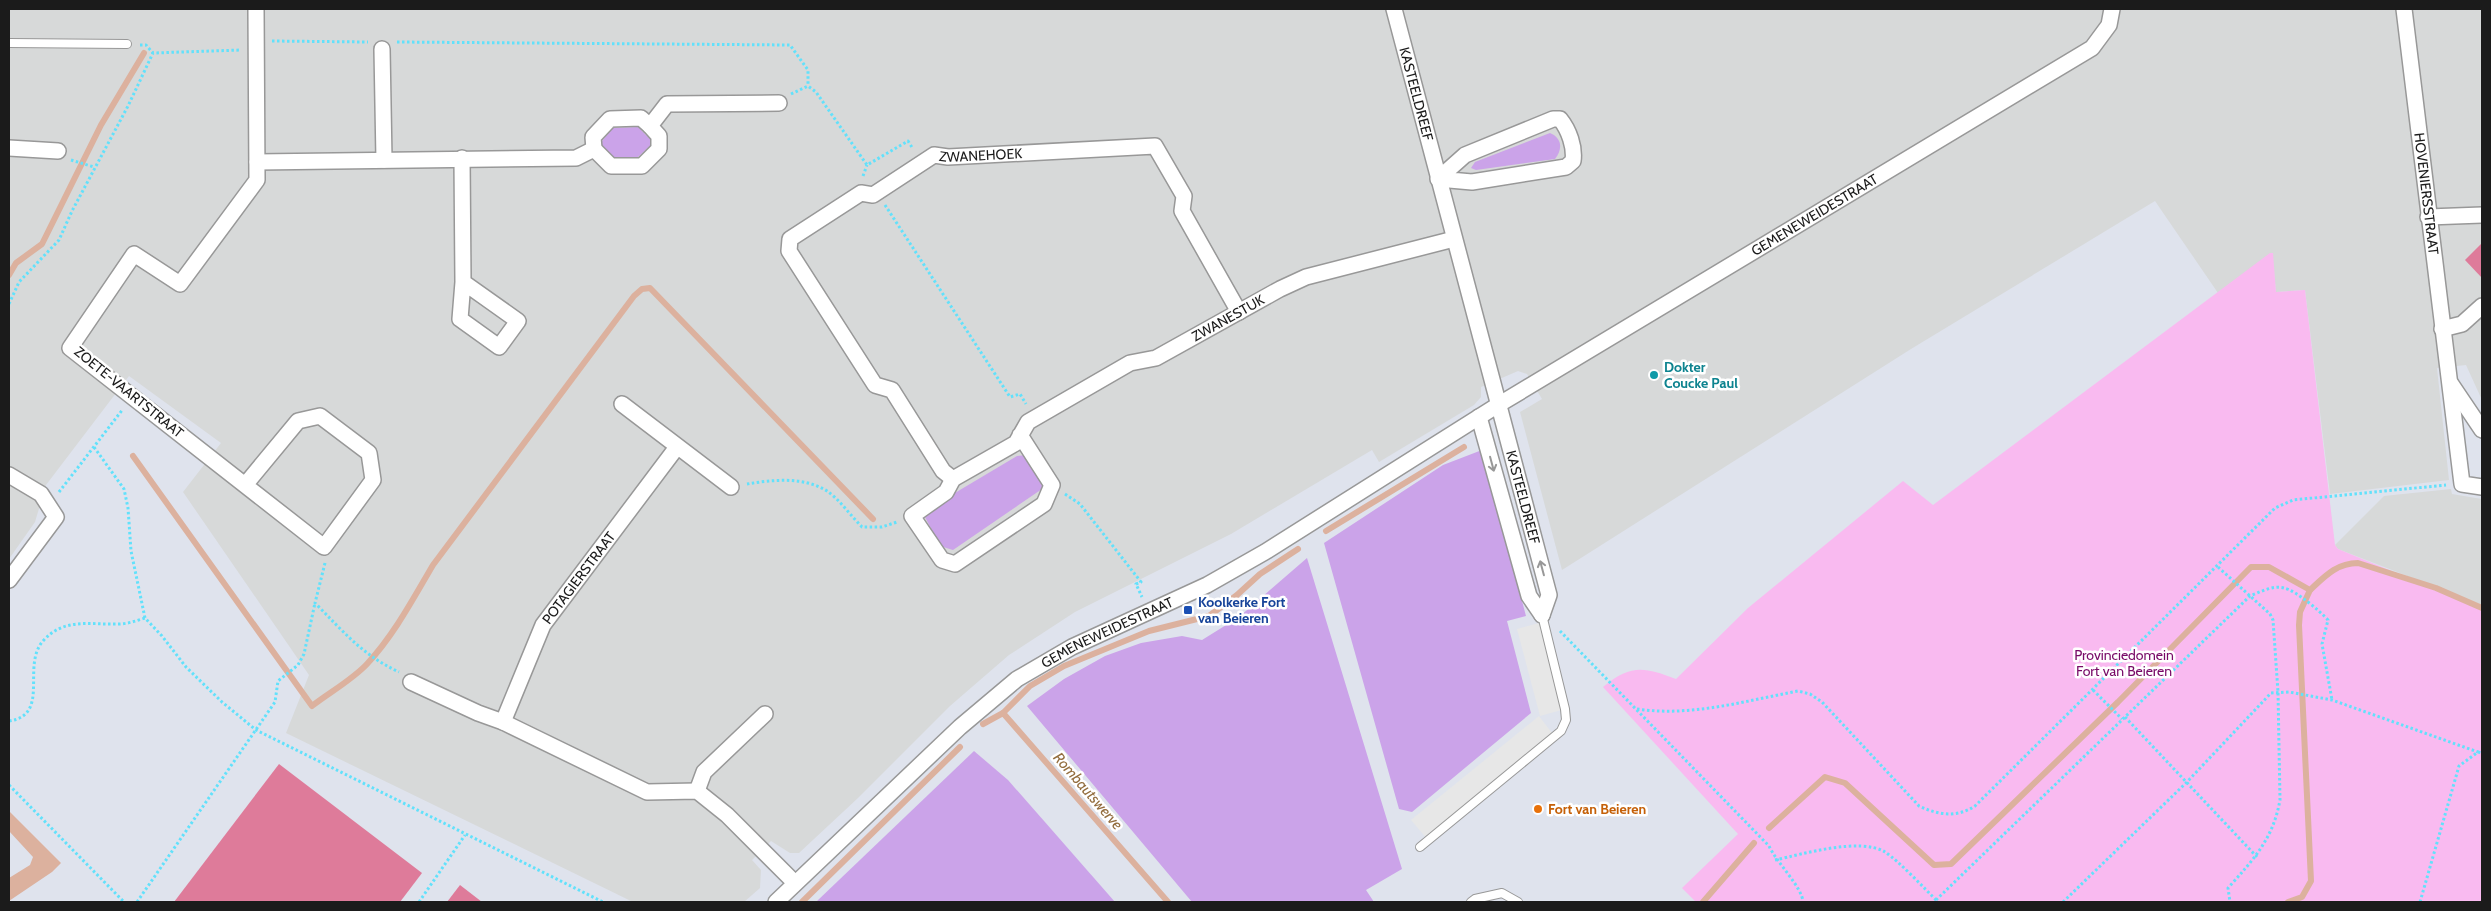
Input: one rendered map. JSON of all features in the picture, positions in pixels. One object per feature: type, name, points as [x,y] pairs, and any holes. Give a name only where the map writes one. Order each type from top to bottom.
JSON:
[{"type":"street","name":"ZOETE-VAARTSTRAAT","points":[[256,9],[257,180],[180,284],[134,254],[70,348],[324,547]]},
{"type":"street","name":"KASTEELDREEF","points":[[1394,9],[1549,595],[1542,615]]},
{"type":"street","name":"GEMENEWEIDESTRAAT","points":[[776,902],[1000,692],[1038,666],[1072,647],[1208,585],[1498,405],[2092,48],[2108,25],[2112,9]]},
{"type":"street","name":"HOVENIERSSTRAAT","points":[[2404,9],[2462,484]]},
{"type":"street","points":[[383,44],[384,160]]},
{"type":"street","points":[[650,126],[667,104],[779,103]]},
{"type":"street","points":[[641,118],[659,136],[659,149],[642,166],[611,166],[594,149],[593,136],[610,119],[641,118]]},
{"type":"street","points":[[1553,119],[1560,119],[1566,125],[1574,152],[1573,162],[1566,167],[1472,182],[1438,179],[1465,155],[1553,119]]},
{"type":"street","name":"ZWANEHOEK","points":[[952,479],[943,471],[892,390],[876,385],[789,251],[790,238],[861,193],[873,195],[934,155],[948,158],[1155,146],[1184,196],[1182,211],[1239,312]]},
{"type":"street","points":[[9,148],[58,151]]},
{"type":"street","points":[[257,162],[576,158],[594,149]]},
{"type":"street","points":[[462,158],[463,282]]},
{"type":"street","points":[[2428,217],[2482,215]]},
{"type":"street","name":"ZWANESTUK","points":[[912,516],[946,492],[952,479],[1016,443],[1028,422],[1130,363],[1156,358],[1306,277],[1454,239]]},
{"type":"street","points":[[2442,329],[2462,324],[2482,306]]},
{"type":"street","name":"HOVENIERSSTRAAT","points":[[2449,380],[2482,430]]},
{"type":"street","points":[[622,404],[731,487]]},
{"type":"street","points":[[245,485],[298,421],[320,416],[369,453],[373,480],[324,547]]},
{"type":"street","name":"KASTEELDREEF","points":[[1479,417],[1529,596],[1542,615]]},
{"type":"street","points":[[912,516],[942,560],[955,564],[1044,504],[1052,485],[1020,435]]},
{"type":"street","name":"POTAGIERSTRAAT","points":[[503,722],[543,625],[677,447]]},
{"type":"street","points":[[9,580],[56,517],[41,494],[10,475]]},
{"type":"street","points":[[2462,484],[2482,487]]},
{"type":"street","points":[[411,682],[478,713],[503,722],[647,792],[697,791],[727,814],[795,883]]},
{"type":"street","points":[[697,791],[704,772],[765,714]]},
{"type":"lane","points":[[9,43],[127,44]]},
{"type":"lane","points":[[1420,847],[1561,731],[1566,720],[1565,709],[1542,615]]},
{"type":"lane","points":[[1471,902],[1475,899],[1502,893],[1518,902]]},
{"type":"path","points":[[9,304],[19,282],[59,240],[92,167],[128,106],[153,52],[241,50],[256,46],[383,44],[790,44],[808,70],[808,86]]},
{"type":"path","points":[[779,103],[791,93],[808,86]]},
{"type":"path","points":[[808,86],[816,92],[867,165],[908,141],[921,163]]},
{"type":"path","points":[[73,161],[92,167]]},
{"type":"path","points":[[877,192],[1010,397],[1020,394],[1034,418]]},
{"type":"path","points":[[48,506],[132,397]]},
{"type":"path","points":[[94,447],[124,489],[128,508],[134,573],[145,618],[186,667],[222,702],[256,730],[603,902]]},
{"type":"path","points":[[731,487],[767,481],[798,481],[826,491],[862,527],[882,527],[912,516]]},
{"type":"path","points":[[1637,709],[1663,713],[1685,712],[1798,691],[1810,694],[1822,702],[1919,806],[1931,812],[1957,814],[1975,806],[2218,567],[2275,508],[2283,503],[2462,484]]},
{"type":"path","points":[[1052,485],[1080,504],[1141,582],[1136,584],[1149,612]]},
{"type":"path","points":[[137,902],[275,702],[278,681],[294,667],[304,654],[325,561],[324,547]]},
{"type":"path","points":[[2218,567],[2270,614],[2273,620],[2278,692],[2280,800],[2269,837],[2257,856],[2228,888],[2230,901]]},
{"type":"path","points":[[1775,860],[1816,850],[1868,846],[1885,852],[1937,901],[2250,596],[2268,589],[2284,588],[2312,605],[2328,620],[2322,644],[2332,700]]},
{"type":"path","points":[[315,603],[376,662],[404,674],[411,682]]},
{"type":"path","points":[[1542,615],[1573,641],[1769,846],[1775,860],[1802,894],[1803,902]]},
{"type":"path","points":[[9,721],[22,717],[32,705],[34,695],[32,667],[36,653],[42,642],[53,632],[66,626],[80,623],[121,624],[145,618]]},
{"type":"path","points":[[2093,690],[2117,714],[2124,718],[2257,856]]},
{"type":"path","points":[[2063,902],[2186,783],[2271,693],[2294,693],[2332,700],[2480,752]]},
{"type":"path","points":[[2420,902],[2459,766],[2480,752]]},
{"type":"path","points":[[9,785],[124,902]]},
{"type":"path","points":[[419,902],[465,835]]},
{"type":"shaded area","points":[[9,9],[2482,9],[2482,400],[2466,365],[2437,368],[2449,480],[2330,494],[2305,290],[2276,292],[2272,253],[2218,293],[2155,201],[1911,349],[1562,570],[1520,412],[1542,399],[1527,374],[1518,371],[1481,387],[1481,397],[1474,405],[1379,462],[1372,450],[1231,534],[1075,612],[1009,655],[950,706],[858,798],[799,853],[790,853],[771,841],[752,860],[761,870],[760,888],[744,902],[633,902],[286,733],[309,675],[183,492],[221,443],[129,376],[46,485],[35,522],[9,559]]},
{"type":"shaded area","points":[[638,127],[650,139],[652,144],[638,157],[615,159],[602,147],[602,141],[613,128]]},
{"type":"shaded area","points":[[1550,133],[1557,138],[1560,144],[1558,155],[1555,159],[1476,170],[1471,168],[1475,162]]},
{"type":"shaded area","points":[[2482,243],[2482,278],[2465,260]]},
{"type":"shaded area","points":[[1482,450],[1526,616],[1507,621],[1531,713],[1412,812],[1399,809],[1324,543],[1443,465]]},
{"type":"shaded area","points":[[1026,455],[1043,483],[1042,489],[953,550],[940,546],[925,517],[928,509],[1017,456]]},
{"type":"shaded area","points":[[2451,489],[2452,494],[2482,499],[2482,605],[2338,549],[2335,545],[2384,496]]},
{"type":"shaded area","points":[[1307,558],[1402,869],[1366,890],[1374,902],[1192,902],[1027,706],[1064,679],[1105,656],[1141,643],[1182,636],[1202,640],[1239,617]]},
{"type":"shaded area","points":[[1543,622],[1565,709],[1540,716],[1517,629]]},
{"type":"shaded area","points":[[1539,716],[1555,737],[1428,840],[1411,820]]},
{"type":"shaded area","points":[[974,751],[1008,780],[1115,902],[816,902]]},
{"type":"shaded area","points":[[279,764],[422,873],[400,902],[174,902]]},
{"type":"shaded area","points":[[9,811],[61,863],[52,872],[9,901],[9,878],[30,865],[33,857],[9,831]]},
{"type":"shaded area","points":[[460,885],[482,902],[447,902]]},
{"type":"green space","name":"Provinciedomein Fort van Beieren","points":[[2270,253],[2273,253],[2276,292],[2305,290],[2335,545],[2338,549],[2482,608],[2482,902],[1696,902],[1682,888],[1738,834],[1603,687],[1622,674],[1638,670],[1655,672],[1676,679],[1748,608],[1903,481],[1933,505]]},
{"type":"waterway","points":[[9,275],[16,263],[42,244],[101,125],[144,53]]},
{"type":"waterway","points":[[133,456],[312,706],[355,675],[377,653],[403,616],[433,565],[634,296],[642,289],[650,288],[873,519]]},
{"type":"waterway","points":[[1326,531],[1464,447]]},
{"type":"waterway","points":[[1003,713],[1030,686],[1064,666],[1149,631],[1209,616],[1237,595],[1260,574],[1298,549]]},
{"type":"waterway","points":[[1769,828],[1825,777],[1845,783],[1934,865],[1951,864],[2118,702],[2251,567],[2269,567],[2310,590],[2326,575],[2338,568],[2358,563],[2436,588],[2482,608]]},
{"type":"waterway","points":[[2288,902],[2302,897],[2311,881],[2299,625],[2300,612],[2310,590]]},
{"type":"waterway","name":"Rombautswerve","points":[[983,724],[1003,713],[1168,902]]},
{"type":"waterway","name":"Rombautswerve","points":[[802,902],[960,747]]},
{"type":"waterway","points":[[1703,902],[1754,843]]},
{"type":"place","name":"Dokter Coucke Paul","points":[[1654,375]]},
{"type":"place","name":"Koolkerke Fort van Beieren","points":[[1188,610]]},
{"type":"place","name":"Fort van Beieren","points":[[1538,809]]}]
